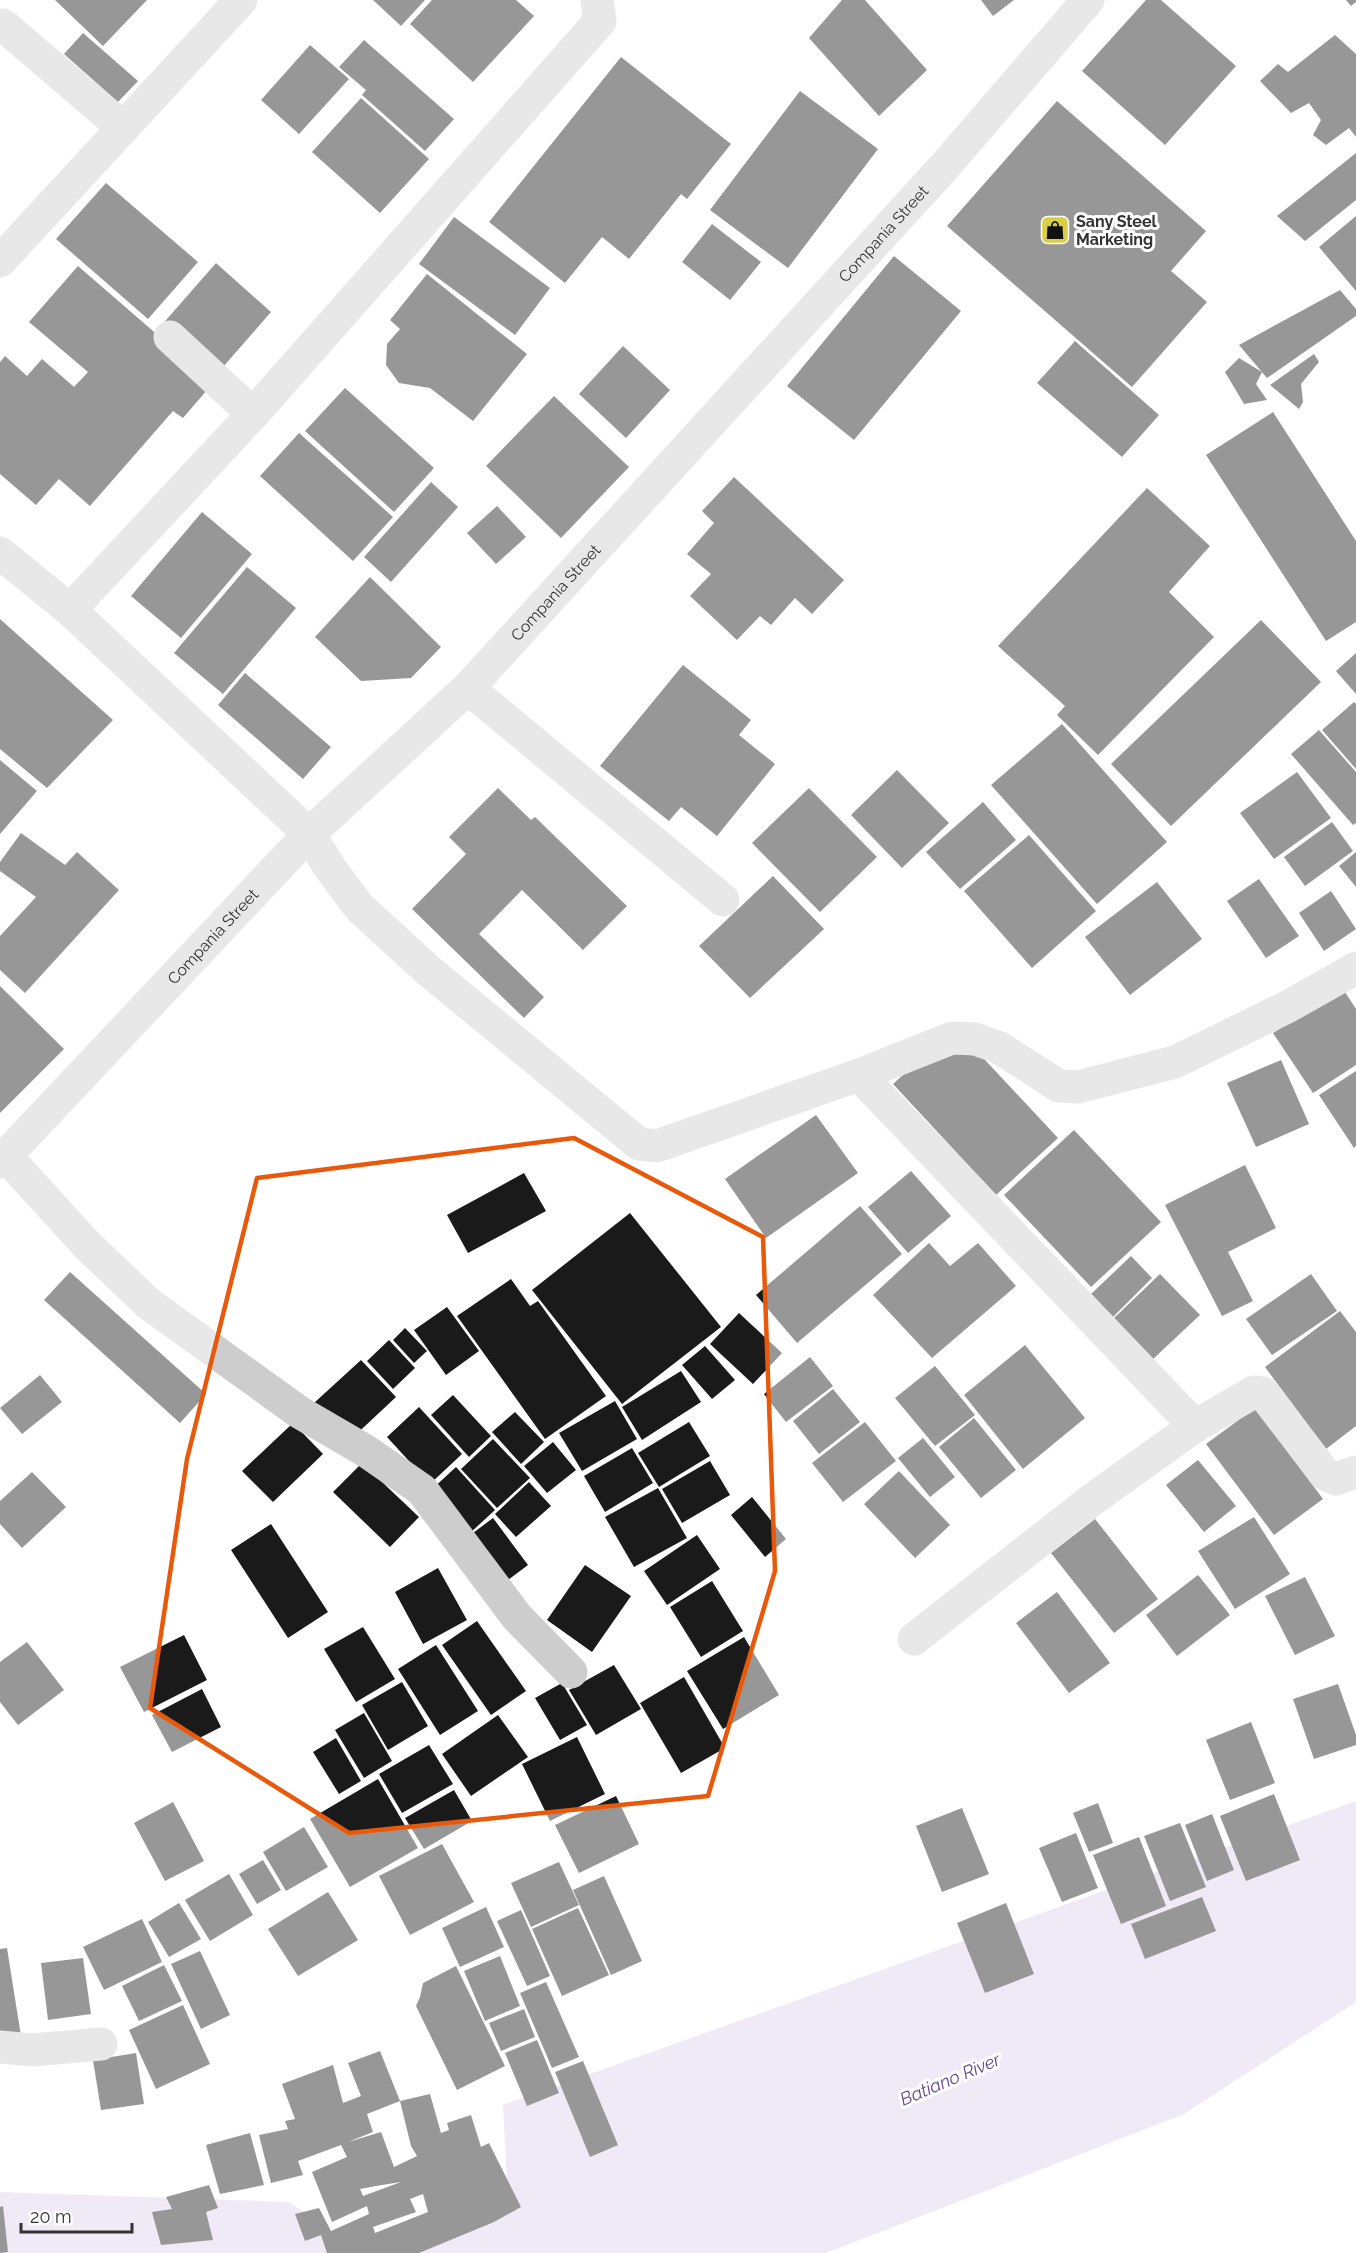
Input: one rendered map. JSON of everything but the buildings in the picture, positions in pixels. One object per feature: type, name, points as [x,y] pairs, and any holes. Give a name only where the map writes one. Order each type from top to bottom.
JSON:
[{"type":"street","points":[[0,261],[241,0]]},
{"type":"street","points":[[70,610],[253,414],[600,21],[597,0]]},
{"type":"street","name":"Compania Street","points":[[3,1159],[309,834],[468,688],[944,167],[1088,0]]},
{"type":"street","points":[[3,25],[122,127]]},
{"type":"street","points":[[170,337],[253,414]]},
{"type":"street","points":[[4,564],[70,610],[309,834],[330,868],[359,907],[429,970],[639,1144],[657,1146],[859,1075],[952,1038],[975,1039],[998,1047],[1059,1086],[1078,1087],[1175,1062],[1287,1007],[1356,968]]},
{"type":"street","points":[[468,688],[723,900]]},
{"type":"street","points":[[859,1075],[1195,1426]]},
{"type":"street","points":[[3,1159],[87,1245],[149,1304],[299,1412],[366,1451],[422,1490],[517,1617],[571,1672]]},
{"type":"street","points":[[914,1639],[1093,1499],[1195,1426],[1254,1392],[1263,1393],[1325,1474],[1336,1479],[1356,1472]]},
{"type":"street","points":[[0,2047],[32,2050],[101,2044]]},
{"type":"highlighted area","points":[[574,1138],[763,1237],[775,1571],[708,1796],[349,1833],[150,1708],[187,1459],[257,1178]]},
{"type":"water","name":"Batiano River","points":[[1356,1801],[1356,2002],[1184,2114],[826,2253],[0,2253],[0,2192],[289,2202],[355,2248],[508,2203],[503,2105]]},
{"type":"place","name":"Sany Steel Marketing","points":[[1055,230]]}]
